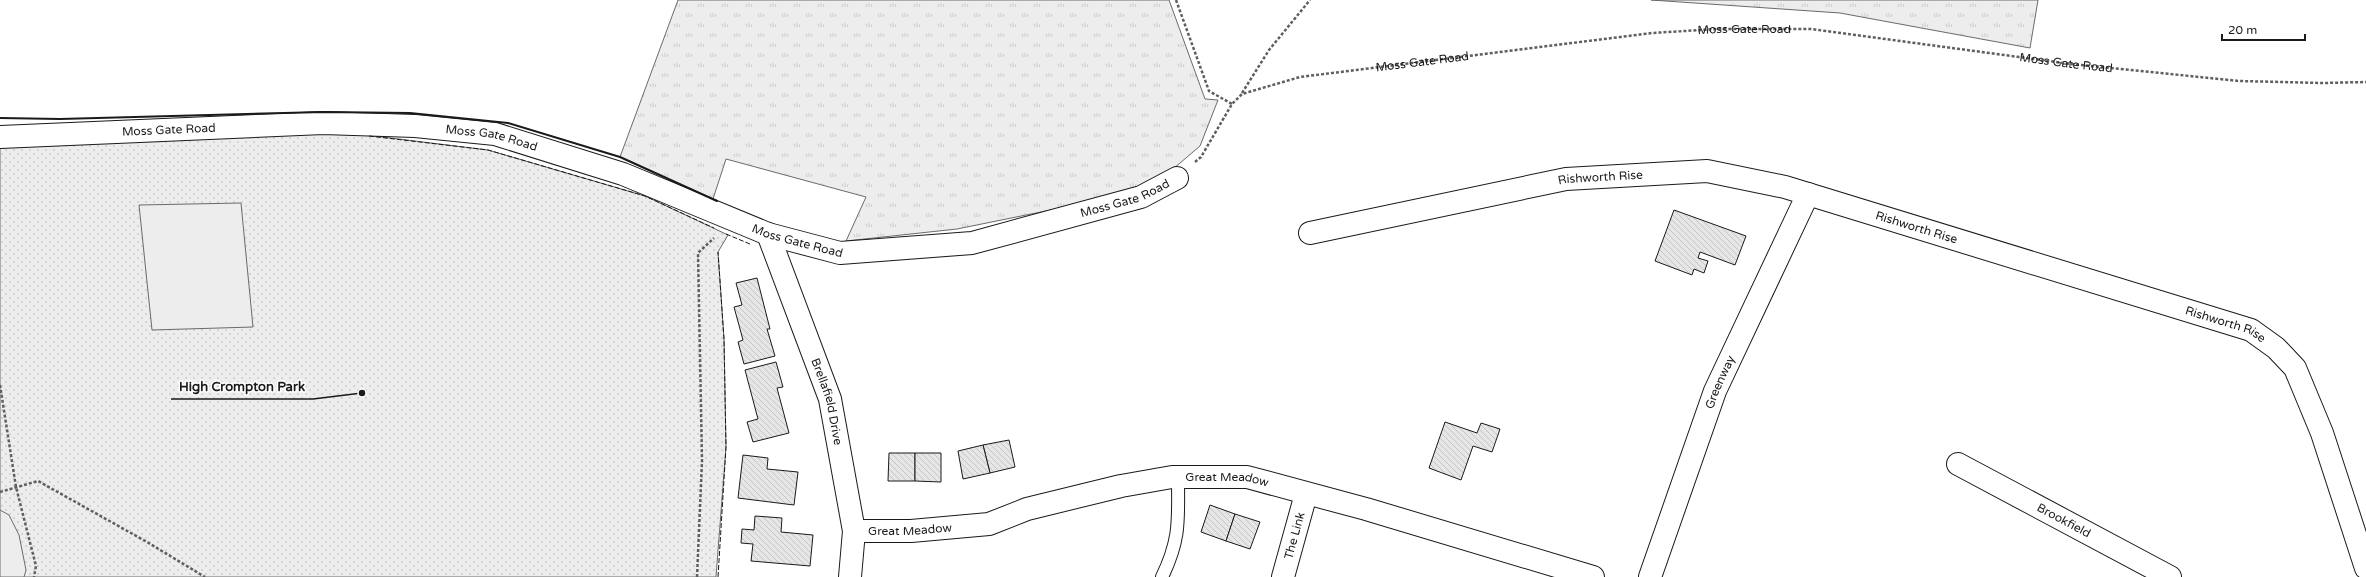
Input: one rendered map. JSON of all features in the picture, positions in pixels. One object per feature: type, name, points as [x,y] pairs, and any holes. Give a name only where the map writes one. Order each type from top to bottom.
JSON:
[{"type":"street","name":"Moss Gate Road","points":[[0,137],[323,123],[414,126],[495,134],[623,174],[768,234],[840,253],[972,244],[1141,197],[1177,178]]},
{"type":"street","name":"Rishworth Rise","points":[[1310,233],[1566,179],[1707,171],[1785,187],[2251,330],[2276,348],[2294,368],[2322,433],[2366,568]]},
{"type":"street","name":"Greenway","points":[[1650,577],[1715,392],[1808,194]]},
{"type":"street","name":"Brellafield Drive","points":[[768,234],[830,399],[854,531],[850,577]]},
{"type":"street","name":"Brookfield","points":[[1958,464],[2170,577]]},
{"type":"street","name":"Great Meadow","points":[[854,531],[910,531],[989,524],[1027,509],[1121,486],[1178,478],[1247,477],[1366,509],[1593,577]]},
{"type":"street","name":"The Link","points":[[1283,577],[1306,494]]},
{"type":"lane","points":[[1162,577],[1173,556],[1179,530],[1178,478]]},
{"type":"path","points":[[1176,0],[1210,91],[1232,104]]},
{"type":"path","points":[[1242,94],[1269,50],[1310,0]]},
{"type":"path","name":"Moss Gate Road","points":[[1177,178],[1201,157],[1232,104],[1242,94],[1300,77],[1652,33],[1717,29],[1811,29],[2071,64],[2239,81],[2366,82]]},
{"type":"path","points":[[697,577],[702,462],[698,252],[735,220]]},
{"type":"path","points":[[0,387],[16,487],[36,566],[34,577]]},
{"type":"path","points":[[0,492],[38,481],[147,542],[205,577]]},
{"type":"green space","points":[[678,0],[1169,0],[1205,99],[1218,100],[1200,146],[1166,175],[1115,197],[957,229],[846,241],[866,197],[726,159],[713,199],[620,157]]},
{"type":"green space","points":[[1651,0],[2038,0],[2030,48],[1840,13]]},
{"type":"green space","points":[[350,133],[488,150],[645,196],[728,235],[718,252],[724,339],[726,447],[716,577],[0,577],[0,148],[69,142]]},
{"type":"shaded area","points":[[241,203],[253,327],[152,330],[139,205]]},
{"type":"shaded area","points":[[0,510],[9,515],[19,535],[26,570],[24,577],[0,577]]},
{"type":"building","points":[[1674,210],[1746,236],[1735,265],[1700,252],[1698,258],[1708,261],[1704,273],[1694,269],[1692,275],[1655,261]]},
{"type":"building","points":[[757,278],[770,329],[767,329],[775,356],[744,364],[738,342],[743,340],[734,307],[742,305],[736,283]]},
{"type":"building","points":[[776,362],[783,387],[777,388],[789,433],[753,442],[747,422],[758,419],[745,370]]},
{"type":"building","points":[[1445,422],[1477,433],[1481,423],[1500,429],[1492,452],[1473,446],[1461,480],[1429,468]]},
{"type":"building","points":[[1009,440],[1015,467],[990,473],[983,445]]},
{"type":"building","points":[[983,445],[990,473],[963,479],[958,451]]},
{"type":"building","points":[[889,453],[915,453],[915,481],[888,481]]},
{"type":"building","points":[[915,453],[941,453],[941,482],[915,481]]},
{"type":"building","points":[[743,455],[768,458],[767,469],[798,472],[794,505],[738,498]]},
{"type":"building","points":[[1210,505],[1235,514],[1226,541],[1201,532]]},
{"type":"building","points":[[1235,514],[1260,522],[1250,549],[1226,541]]},
{"type":"building","points":[[755,516],[782,518],[781,532],[813,535],[810,566],[751,561],[753,544],[741,543],[742,529],[754,530]]},
{"type":"fence","points":[[369,136],[488,150],[645,196],[714,228]]},
{"type":"fence","points":[[726,234],[750,244]]},
{"type":"fence","points":[[718,252],[724,339],[726,447],[718,577]]},
{"type":"wall","points":[[0,118],[60,119],[324,112],[410,113],[508,123],[620,157],[717,201]]},
{"type":"place","name":"High Crompton Park","points":[[362,393]]}]
